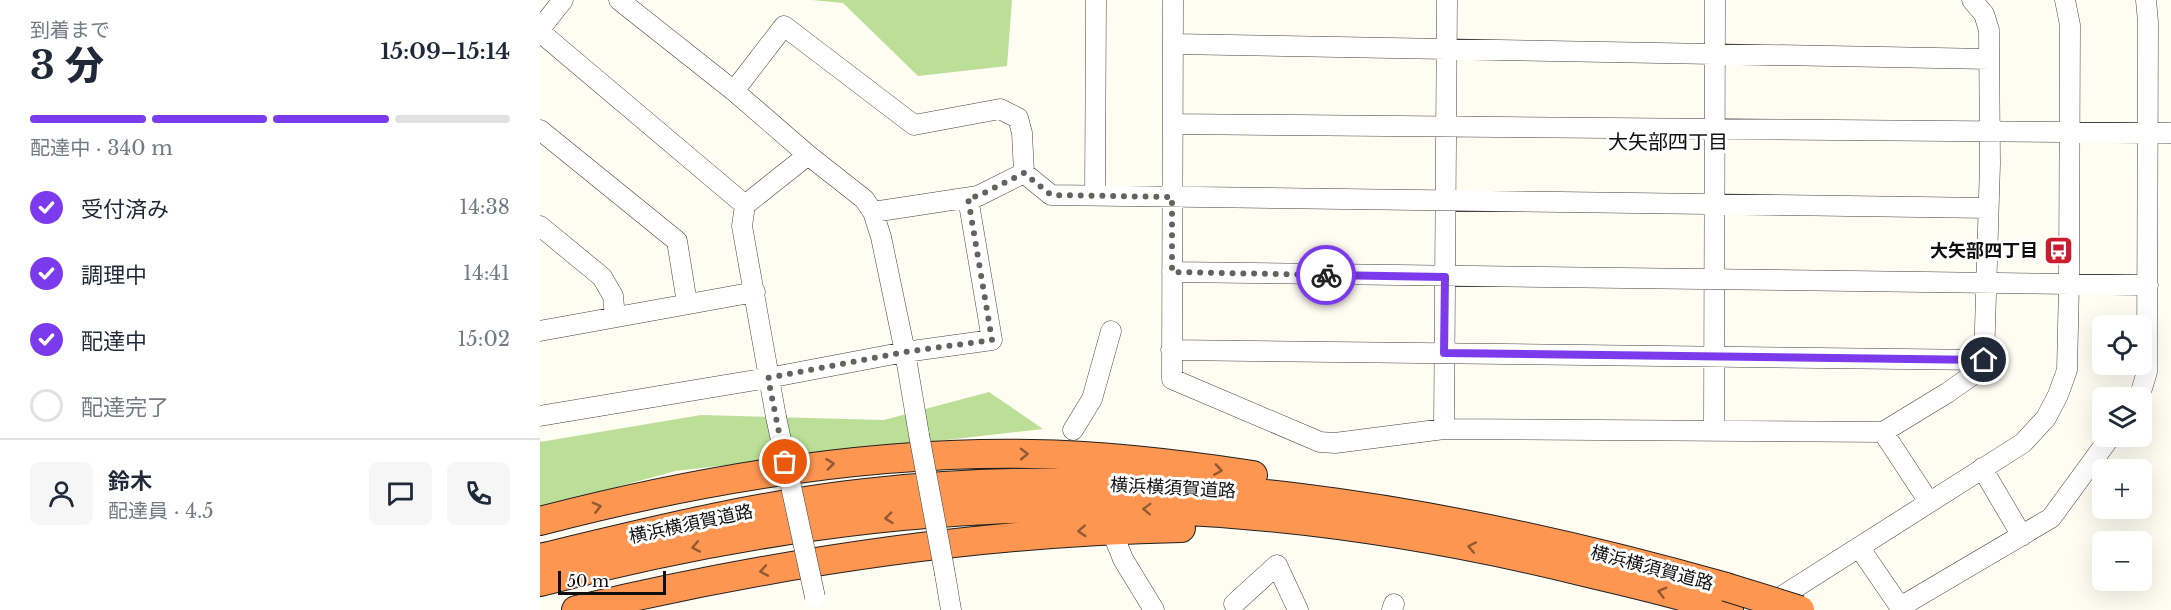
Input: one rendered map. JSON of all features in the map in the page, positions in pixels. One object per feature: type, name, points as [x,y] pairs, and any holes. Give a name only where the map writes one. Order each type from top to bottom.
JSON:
[{"type":"highway","points":[[540,521],[671,490],[798,468],[906,457],[1031,453],[1160,462],[1295,481],[1516,522],[1570,537],[1643,564]]},
{"type":"highway","name":"横浜横須賀道路","points":[[540,558],[700,520],[810,500],[867,493],[954,485],[1146,484],[1347,503],[1519,534],[1643,564],[1724,601]]},
{"type":"highway","name":"横浜横須賀道路","points":[[540,582],[660,554],[764,534],[852,522],[977,510],[1115,508],[1291,518],[1414,535],[1724,601],[1800,610]]},
{"type":"highway","points":[[576,610],[698,583],[790,566],[889,551],[1016,536],[1122,529],[1246,527],[1414,535]]},
{"type":"street","points":[[563,0],[540,31],[744,205]]},
{"type":"street","points":[[619,0],[734,91],[864,200],[873,212],[881,237],[905,352],[951,610]]},
{"type":"street","points":[[1095,196],[1096,0]]},
{"type":"street","points":[[1173,0],[1172,379],[1320,442],[1335,443],[1444,429],[1883,432],[1947,393],[1977,372],[1984,360],[1990,131],[1989,30],[1984,14],[1972,0]]},
{"type":"street","points":[[1444,429],[1447,0]]},
{"type":"street","points":[[1714,0],[1714,430]]},
{"type":"street","points":[[1760,610],[2023,443],[2046,418],[2058,395],[2067,370],[2069,285],[2070,26],[2065,0]]},
{"type":"street","points":[[2142,387],[2147,372],[2148,285],[2148,22],[2145,0]]},
{"type":"street","points":[[734,91],[784,26],[914,125],[1000,109],[1018,118],[1022,133],[1024,173],[1051,195],[1988,208]]},
{"type":"street","points":[[1173,44],[1989,59]]},
{"type":"street","points":[[1173,124],[2171,133]]},
{"type":"street","points":[[540,130],[677,241],[687,303]]},
{"type":"street","points":[[808,155],[744,205],[742,226],[768,378],[816,604]]},
{"type":"street","points":[[873,212],[978,196],[1024,173]]},
{"type":"street","points":[[540,416],[768,378],[905,352],[992,340],[968,198]]},
{"type":"street","points":[[540,226],[602,277],[613,296],[615,317]]},
{"type":"street","points":[[1172,272],[2148,285]]},
{"type":"street","points":[[540,331],[754,292]]},
{"type":"street","points":[[1073,430],[1092,399],[1111,331]]},
{"type":"street","points":[[1171,350],[1984,360]]},
{"type":"street","points":[[1883,432],[1929,502]]},
{"type":"street","points":[[1859,547],[1900,607],[2051,518],[2103,447]]},
{"type":"street","points":[[1982,468],[2022,536]]},
{"type":"street","points":[[1115,539],[1123,559],[1154,610]]},
{"type":"street","points":[[1234,604],[1277,565],[1298,610]]},
{"type":"green space","points":[[812,0],[1012,0],[1007,66],[918,76],[843,3]]},
{"type":"green space","points":[[989,392],[1043,429],[675,471],[540,508],[540,442],[701,415],[884,420]]},
{"type":"way so far","points":[[785,462],[768,378],[905,352],[992,340],[968,198],[978,196],[1024,173],[1051,195],[1172,197],[1172,272],[1326,275]]},
{"type":"place","name":"大矢部四丁目","points":[[2059,251]]},
{"type":"district","name":"大矢部四丁目","points":[[1668,142]]},
{"type":"route","points":[[1326,275],[1445,277],[1444,353],[1984,360]]}]
